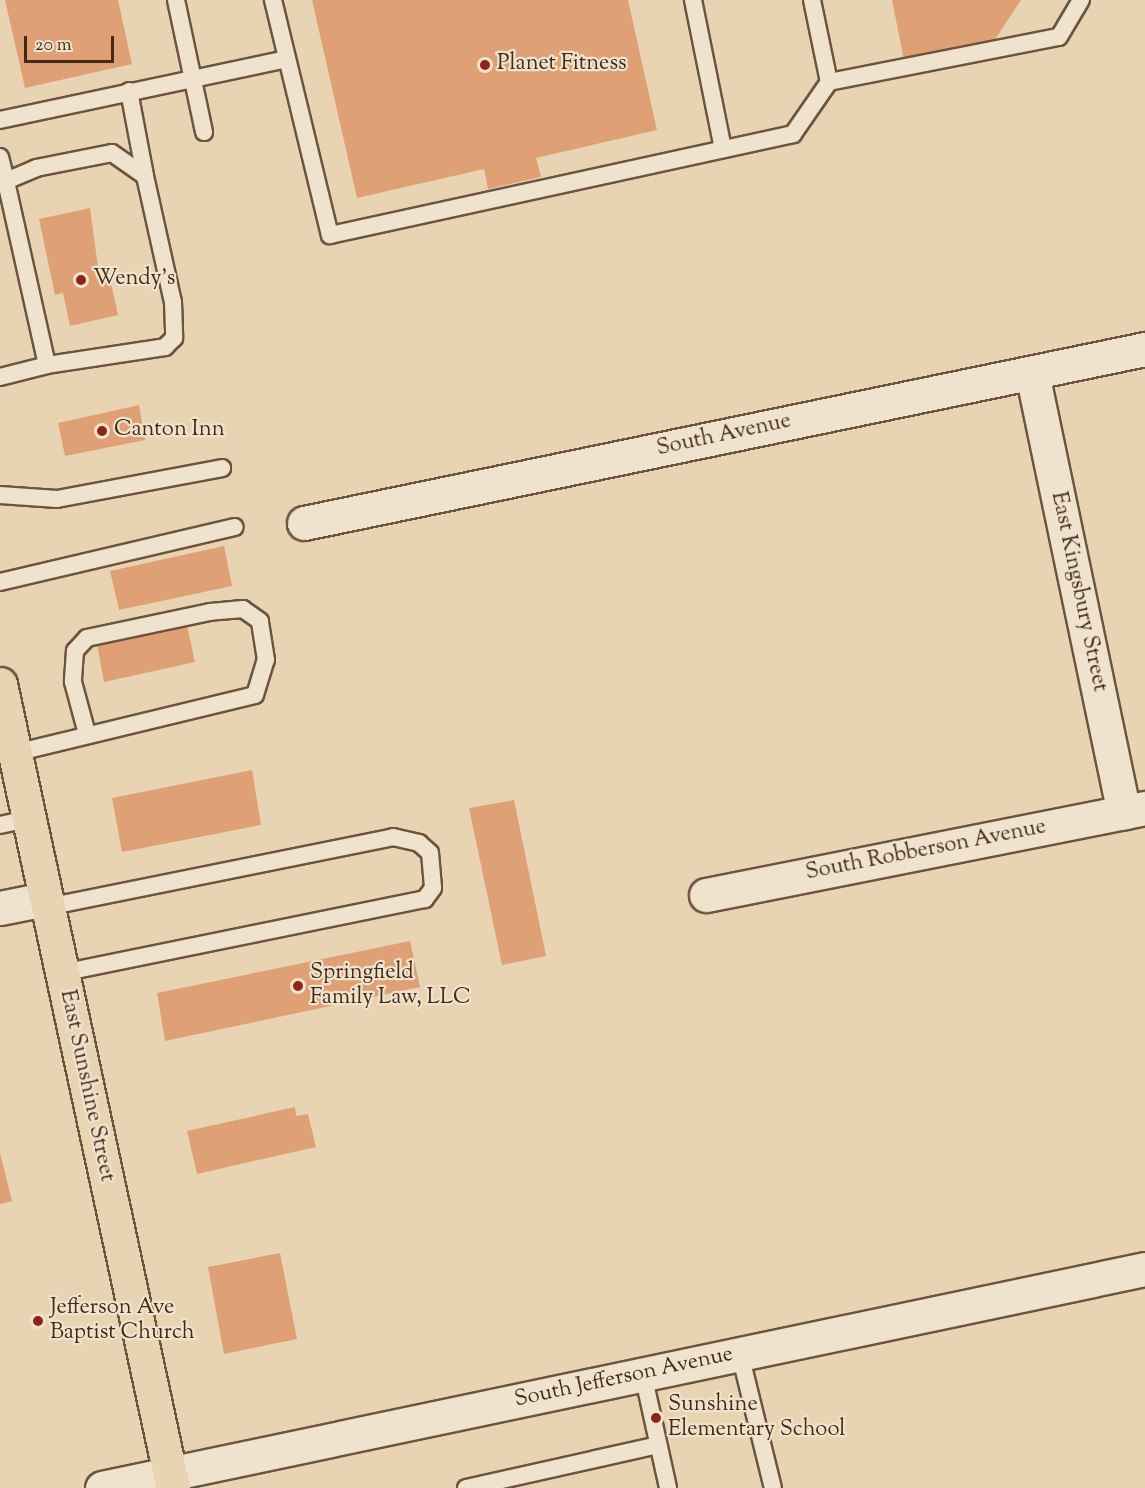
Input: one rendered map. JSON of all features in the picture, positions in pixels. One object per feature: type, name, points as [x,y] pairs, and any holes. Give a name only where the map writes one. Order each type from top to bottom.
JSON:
[{"type":"main road","name":"East Sunshine Street","points":[[0,684],[15,753],[14,822],[46,903],[171,1480]]},
{"type":"street","name":"South Avenue","points":[[304,523],[1145,349]]},
{"type":"street","name":"East Kingsbury Street","points":[[1032,372],[1134,810]]},
{"type":"street","name":"South Robberson Avenue","points":[[706,895],[1134,810]]},
{"type":"street","points":[[0,908],[46,903]]},
{"type":"street","name":"South Jefferson Avenue","points":[[102,1488],[171,1480],[643,1374],[1145,1269]]},
{"type":"lane","points":[[176,0],[204,132]]},
{"type":"lane","points":[[273,0],[330,235],[793,134],[829,82],[1059,37],[1081,0]]},
{"type":"lane","points":[[693,0],[723,149]]},
{"type":"lane","points":[[812,0],[829,82]]},
{"type":"lane","points":[[0,120],[192,77],[287,59]]},
{"type":"lane","points":[[0,377],[47,365],[165,347],[174,338],[173,302],[144,176],[129,91]]},
{"type":"lane","points":[[3,182],[36,168],[112,153],[144,176]]},
{"type":"lane","points":[[0,158],[3,182],[47,365]]},
{"type":"lane","points":[[0,495],[57,499],[222,468]]},
{"type":"lane","points":[[0,582],[235,527]]},
{"type":"lane","points":[[15,753],[255,695],[266,660],[260,621],[243,609],[87,638],[75,651],[73,681],[87,734]]},
{"type":"lane","points":[[46,903],[393,837],[419,843],[430,853],[433,888],[426,899],[61,974]]},
{"type":"lane","points":[[740,1353],[773,1488]]},
{"type":"lane","points":[[643,1374],[668,1488]]},
{"type":"lane","points":[[466,1488],[658,1445]]},
{"type":"building","points":[[5,0],[118,0],[132,64],[25,88]]},
{"type":"building","name":"Planet Fitness","points":[[312,0],[628,0],[657,130],[536,158],[541,177],[488,189],[484,169],[357,198]]},
{"type":"building","points":[[892,0],[1021,0],[992,44],[904,60]]},
{"type":"building","name":"Wendy's","points":[[90,208],[98,267],[107,265],[118,315],[70,326],[63,293],[55,295],[39,219]]},
{"type":"building","name":"Canton Inn","points":[[139,405],[145,440],[65,456],[58,423]]},
{"type":"building","points":[[224,546],[232,586],[119,610],[110,571]]},
{"type":"building","points":[[187,625],[195,662],[104,682],[97,644]]},
{"type":"building","points":[[252,770],[261,825],[122,852],[112,798]]},
{"type":"building","points":[[514,800],[546,956],[502,965],[469,808]]},
{"type":"building","points":[[410,941],[420,987],[165,1041],[157,993]]},
{"type":"building","points":[[295,1107],[296,1116],[308,1114],[316,1147],[197,1174],[187,1131]]},
{"type":"building","points":[[0,1153],[12,1201],[0,1204]]},
{"type":"building","points":[[280,1253],[297,1339],[224,1354],[208,1267]]},
{"type":"place","name":"Planet Fitness","points":[[485,65]]},
{"type":"place","name":"Wendy's","points":[[81,280]]},
{"type":"place","name":"Canton Inn","points":[[102,431]]},
{"type":"place","name":"Springfield Family Law, LLC","points":[[298,986]]},
{"type":"place","name":"Jefferson Ave Baptist Church","points":[[38,1321]]},
{"type":"place","name":"Sunshine Elementary School","points":[[656,1418]]}]
